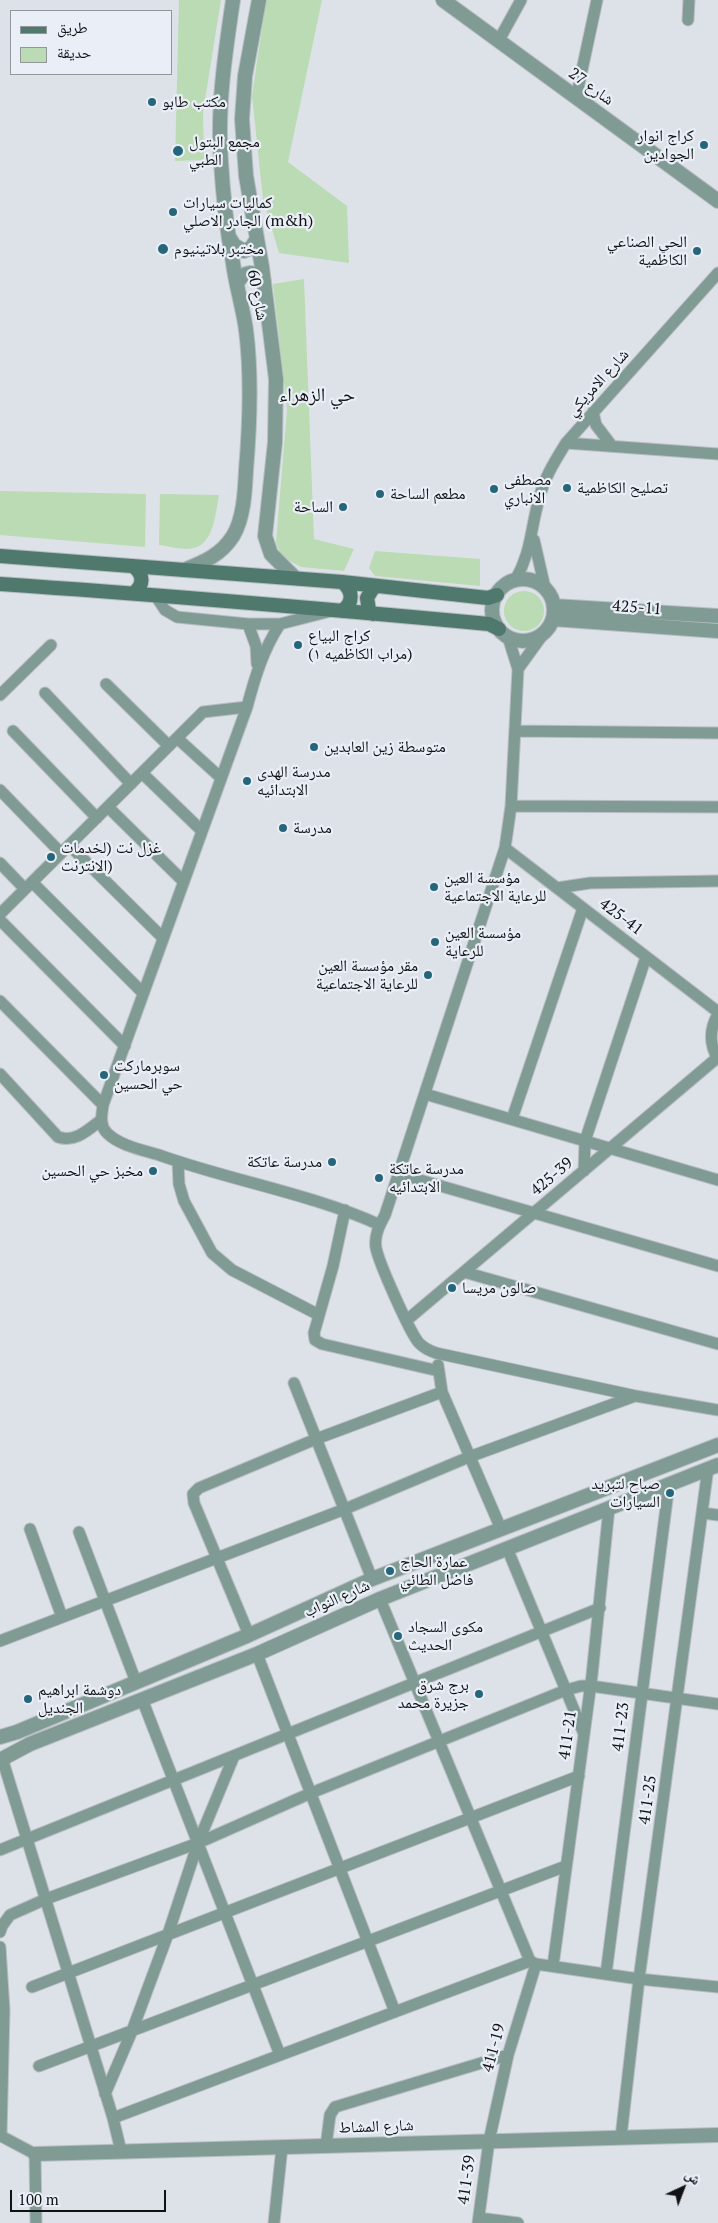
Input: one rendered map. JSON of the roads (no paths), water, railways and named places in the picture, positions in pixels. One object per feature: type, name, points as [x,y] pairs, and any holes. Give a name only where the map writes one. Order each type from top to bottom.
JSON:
[{"type":"main road","points":[[0,556],[342,582],[488,598],[497,595]]},
{"type":"main road","points":[[133,566],[141,574],[142,580],[141,585],[134,593]]},
{"type":"main road","points":[[155,595],[150,582],[151,576],[158,568]]},
{"type":"main road","points":[[337,611],[347,608],[351,597],[350,591],[342,582]]},
{"type":"main road","points":[[0,584],[134,593],[489,624],[504,633]]},
{"type":"main road","points":[[373,614],[369,610],[367,598],[369,592],[378,586]]},
{"type":"street","name":"شارع 60","points":[[184,570],[217,554],[234,535],[239,521],[245,482],[250,419],[246,329],[229,237],[220,160],[219,116],[223,65],[233,0]]},
{"type":"street","name":"شارع 60","points":[[259,0],[245,76],[242,119],[246,176],[264,281],[276,379],[277,417],[265,536],[271,554],[295,578]]},
{"type":"street","name":"شارع 27","points":[[443,0],[718,202]]},
{"type":"street","points":[[498,40],[521,0]]},
{"type":"street","points":[[576,98],[597,0]]},
{"type":"street","points":[[688,20],[689,0]]},
{"type":"street","points":[[229,237],[234,245],[244,250],[251,248],[257,239]]},
{"type":"street","points":[[237,284],[242,276],[249,272],[255,273],[264,281]]},
{"type":"street","name":"شارع الامريكي","points":[[515,580],[527,556],[539,499],[549,469],[566,443],[718,273]]},
{"type":"street","points":[[594,412],[596,425],[612,446]]},
{"type":"street","points":[[566,443],[718,454]]},
{"type":"street","name":"شارع الامريكي","points":[[533,531],[535,550],[545,588]]},
{"type":"street","points":[[518,669],[544,633],[553,613],[551,596],[545,588],[536,582],[526,580],[515,580],[508,584],[497,595],[493,612],[504,633],[518,669],[511,806],[505,848],[399,1174],[385,1216],[380,1225],[376,1238],[376,1248],[382,1266],[419,1343],[436,1353],[636,1396],[717,1410],[718,1398]]},
{"type":"street","points":[[155,595],[165,610],[177,617],[248,624],[280,624],[337,611]]},
{"type":"street","name":"425-11","points":[[553,613],[718,616]]},
{"type":"street","name":"425-11","points":[[553,613],[718,631]]},
{"type":"street","points":[[248,624],[256,646],[257,669]]},
{"type":"street","points":[[280,624],[267,646],[257,669],[247,707],[222,778],[103,1105],[101,1120],[106,1132],[117,1141],[178,1162],[345,1210],[380,1225]]},
{"type":"street","points":[[504,633],[517,640],[527,641],[544,633]]},
{"type":"street","points":[[0,695],[51,645]]},
{"type":"street","points":[[106,684],[173,742],[222,778]]},
{"type":"street","points":[[45,693],[131,784]]},
{"type":"street","points":[[0,914],[203,712],[247,707]]},
{"type":"street","points":[[13,731],[97,818]]},
{"type":"street","points":[[516,731],[718,733]]},
{"type":"street","points":[[142,773],[202,831]]},
{"type":"street","points":[[0,790],[163,938]]},
{"type":"street","points":[[511,806],[718,807]]},
{"type":"street","points":[[108,807],[183,881]]},
{"type":"street","name":"425-41","points":[[505,848],[718,1013]]},
{"type":"street","points":[[0,863],[29,886],[143,993]]},
{"type":"street","points":[[557,888],[590,883],[718,881]]},
{"type":"street","points":[[512,1120],[583,908]]},
{"type":"street","points":[[0,920],[125,1046]]},
{"type":"street","points":[[584,1171],[585,1141],[646,957]]},
{"type":"street","points":[[0,1001],[103,1105]]},
{"type":"street","points":[[718,1013],[710,1035],[712,1047],[718,1059]]},
{"type":"street","name":"425-39","points":[[407,1320],[718,1059]]},
{"type":"street","points":[[0,1074],[58,1137],[65,1139],[73,1138],[84,1133],[101,1120]]},
{"type":"street","points":[[425,1094],[718,1180]]},
{"type":"street","points":[[178,1162],[179,1184],[184,1201],[212,1254],[232,1270],[319,1315]]},
{"type":"street","points":[[399,1174],[718,1266]]},
{"type":"street","points":[[345,1210],[333,1266],[314,1333],[315,1340],[322,1344],[438,1371]]},
{"type":"street","points":[[464,1272],[718,1344]]},
{"type":"street","points":[[436,1353],[442,1392],[501,1529]]},
{"type":"street","points":[[294,1383],[372,1579]]},
{"type":"street","points":[[249,1635],[194,1502],[193,1494],[199,1488],[316,1439],[442,1392]]},
{"type":"street","points":[[0,1640],[345,1509],[469,1457],[636,1396]]},
{"type":"street","name":"شارع النواب","points":[[0,1737],[17,1732],[249,1635],[372,1579],[718,1444]]},
{"type":"street","name":"شارع النواب","points":[[1,1759],[30,1744],[257,1654],[380,1599],[713,1466]]},
{"type":"street","name":"411-25","points":[[621,2137],[639,1979],[703,1513],[713,1466]]},
{"type":"street","name":"411-23","points":[[606,1974],[669,1484]]},
{"type":"street","name":"411-21","points":[[553,1966],[600,1608],[609,1508]]},
{"type":"street","points":[[703,1513],[718,1515]]},
{"type":"street","points":[[30,1529],[62,1617]]},
{"type":"street","points":[[79,1532],[136,1682]]},
{"type":"street","points":[[507,1548],[584,1735]]},
{"type":"street","points":[[380,1599],[501,1891],[533,1962]]},
{"type":"street","points":[[0,1850],[600,1608]]},
{"type":"street","points":[[257,1654],[395,2012]]},
{"type":"street","points":[[0,1932],[10,1915],[46,1899],[198,1843],[311,1793],[566,1690],[590,1686],[718,1704]]},
{"type":"street","points":[[142,1699],[280,2055]]},
{"type":"street","points":[[105,2094],[132,2031],[168,1934],[198,1843],[234,1756]]},
{"type":"street","points":[[1,1759],[28,1838],[113,2118],[121,2151]]},
{"type":"street","points":[[32,1987],[579,1776]]},
{"type":"street","points":[[39,2066],[566,1866]]},
{"type":"street","points":[[0,1947],[4,2010],[1,2136],[35,2154],[36,2223]]},
{"type":"street","points":[[113,2118],[533,1962],[639,1979],[718,1987]]},
{"type":"street","name":"411-19","points":[[489,2141],[508,2055],[533,1962]]},
{"type":"street","points":[[326,2146],[330,2115],[335,2107],[508,2055]]},
{"type":"street","name":"شارع المشاط","points":[[35,2154],[718,2135]]},
{"type":"street","name":"411-39","points":[[478,2221],[489,2141]]},
{"type":"street","points":[[274,2223],[282,2147]]},
{"type":"street","points":[[478,2221],[518,2223]]},
{"type":"place","name":"مكتب طابو","points":[[152,102]]},
{"type":"place","name":"كراج انوار الجوادين","points":[[704,145]]},
{"type":"place","name":"مجمع البتول الطبي","points":[[178,151]]},
{"type":"place","name":"كماليات سيارات الجادر الاصلي (m&h)","points":[[173,212]]},
{"type":"place","name":"مختبر بلاتينيوم","points":[[163,249]]},
{"type":"place","name":"الحي الصناعي الكاظمية","points":[[697,251]]},
{"type":"place","name":"تصليح الكاظمية","points":[[567,488]]},
{"type":"place","name":"مصطفى الانباري","points":[[494,489]]},
{"type":"place","name":"مطعم الساحة","points":[[380,494]]},
{"type":"place","name":"الساحة","points":[[343,507]]},
{"type":"place","name":"كراج البياع (مراب الكاظميه ١)","points":[[298,645]]},
{"type":"place","name":"متوسطة زين العابدين","points":[[314,747]]},
{"type":"place","name":"مدرسة الهدى الابتدائيه","points":[[247,781]]},
{"type":"place","name":"مدرسة","points":[[283,828]]},
{"type":"place","name":"غزل نت (لخدمات الانترنت)","points":[[51,857]]},
{"type":"place","name":"مؤسسة العين للرعاية الاجتماعية","points":[[434,887]]},
{"type":"place","name":"مؤسسة العين للرعاية","points":[[435,942]]},
{"type":"place","name":"مقر مؤسسة العين للرعاية الاجتماعية","points":[[428,975]]},
{"type":"place","name":"سوبرماركت حي الحسين","points":[[104,1075]]},
{"type":"place","name":"مدرسة عاتكة","points":[[332,1162]]},
{"type":"place","name":"مخبز حي الحسين","points":[[153,1171]]},
{"type":"place","name":"مدرسة عاتكة الابتدائيه","points":[[379,1178]]},
{"type":"place","name":"صالون مريسا","points":[[452,1288]]},
{"type":"place","name":"صباح لتبريد السيارات","points":[[670,1493]]},
{"type":"place","name":"عمارة الحاج فاضل الطائي","points":[[390,1571]]},
{"type":"place","name":"مكوى السجاد الحديث","points":[[398,1636]]},
{"type":"place","name":"برج شرق جزيرة محمد","points":[[479,1694]]},
{"type":"place","name":"دوشمة ابراهيم الجنديل","points":[[28,1699]]},
{"type":"district","name":"حي الزهراء","points":[[317,396]]}]
